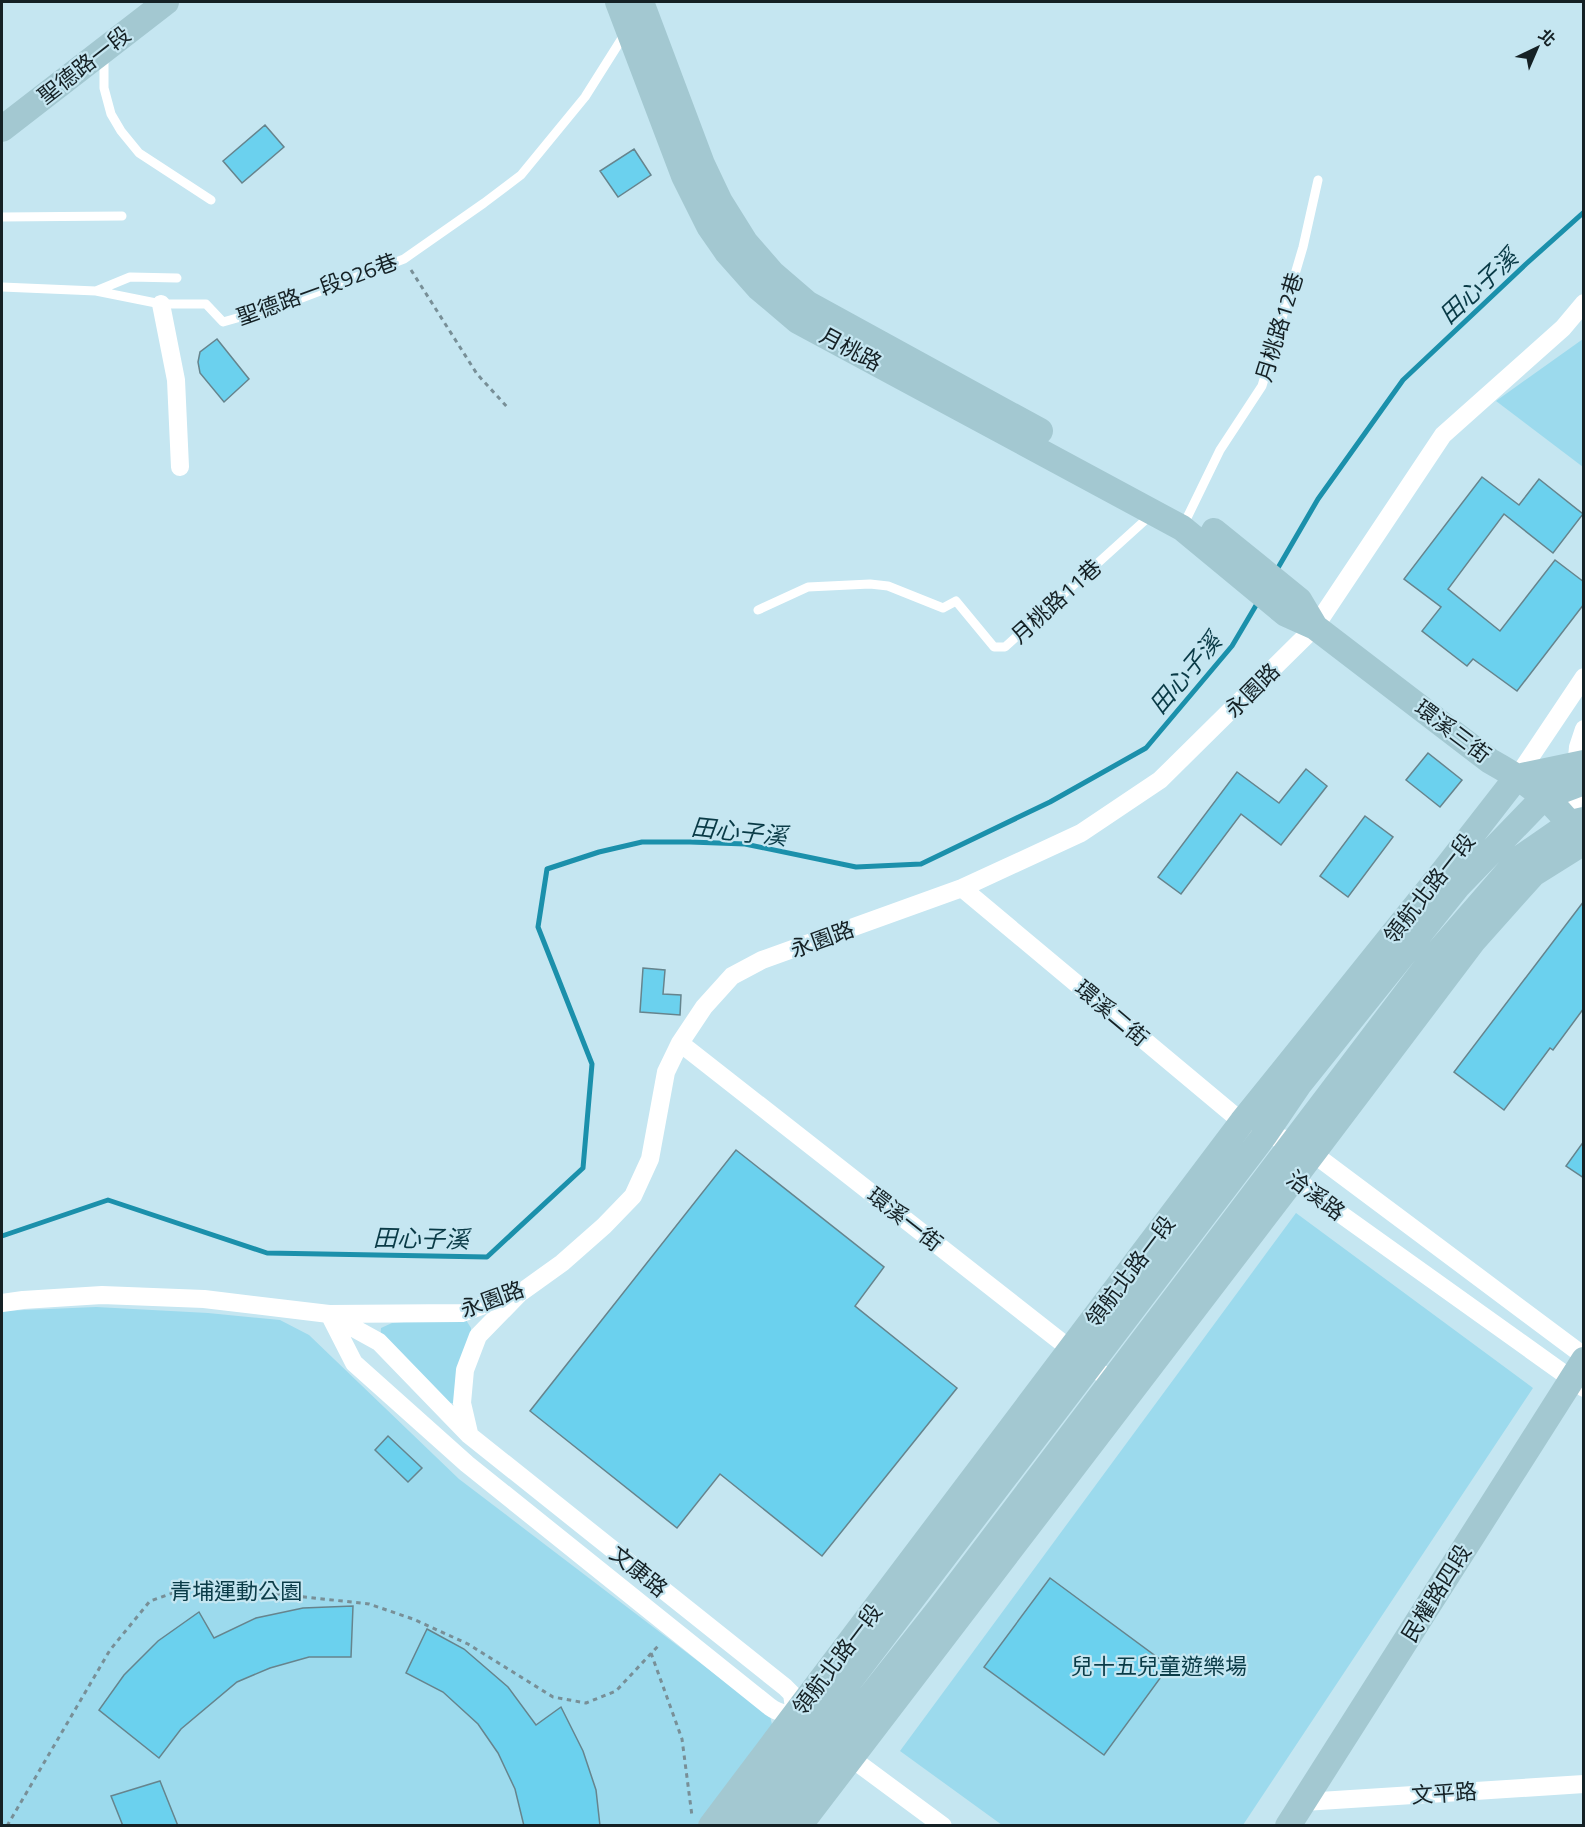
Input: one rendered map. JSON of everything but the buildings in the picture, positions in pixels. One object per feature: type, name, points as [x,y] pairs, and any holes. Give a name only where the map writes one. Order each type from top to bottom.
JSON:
[{"type":"street","name":"聖德路一段","points":[[2,129],[166,2]]},
{"type":"street","name":"月桃路","points":[[618,2],[684,176],[709,226],[727,252],[759,288],[798,321],[916,373],[1186,520],[1316,627]]},
{"type":"street","name":"月桃路","points":[[640,2],[702,164],[720,202],[745,242],[772,273],[808,304],[916,373],[1154,513],[1186,520]]},
{"type":"street","points":[[161,304],[177,380],[180,466]]},
{"type":"street","name":"永園路","points":[[2,1303],[102,1295],[204,1299],[329,1314],[462,1313],[523,1291],[562,1263],[633,1197],[650,1159],[666,1072],[704,1007],[732,976],[762,960],[962,888],[1082,833],[1160,780],[1316,627],[1443,435],[1563,328],[1583,305]]},
{"type":"street","name":"環溪三街","points":[[1316,627],[1490,761],[1517,777],[1544,798],[1580,832]]},
{"type":"street","points":[[1517,777],[1584,677]]},
{"type":"street","points":[[1580,832],[1578,747],[1584,729]]},
{"type":"street","points":[[1517,777],[1580,774]]},
{"type":"street","name":"領航北路一段","points":[[739,1826],[804,1721],[1081,1358],[1263,1136],[1300,1083],[1457,887],[1544,798],[1580,774]]},
{"type":"street","name":"領航北路一段","points":[[1081,1358],[1242,1122],[1517,777]]},
{"type":"street","name":"領航北路一段","points":[[768,1826],[842,1751],[1121,1388],[1304,1147],[1433,958],[1520,859],[1580,832]]},
{"type":"street","name":"環溪二街","points":[[962,888],[1242,1122],[1263,1136]]},
{"type":"street","name":"環溪一街","points":[[681,1043],[1121,1388]]},
{"type":"street","name":"洽溪路","points":[[1263,1136],[1304,1147],[1584,1356]]},
{"type":"street","name":"洽溪路","points":[[1263,1136],[1286,1171],[1342,1215],[1579,1376]]},
{"type":"street","points":[[467,1464],[470,1435],[462,1403],[465,1370],[478,1336],[523,1291]]},
{"type":"street","name":"文康路","points":[[329,1314],[379,1342],[470,1435],[785,1688],[792,1694],[804,1721]]},
{"type":"street","name":"文康路","points":[[329,1314],[354,1363],[467,1464],[778,1714],[804,1721],[943,1826]]},
{"type":"street","name":"民權路四段","points":[[1288,1826],[1579,1376]]},
{"type":"street","name":"領航北路一段","points":[[701,1822],[804,1721]]},
{"type":"street","name":"領航北路一段","points":[[800,1826],[842,1751]]},
{"type":"street","name":"文平路","points":[[1304,1802],[1584,1784]]},
{"type":"lane","name":"聖德路一段926巷","points":[[2,287],[96,291],[161,304],[206,304],[223,322],[286,304],[404,258],[521,175],[585,97],[628,30]]},
{"type":"lane","points":[[105,50],[104,88],[111,114],[121,131],[139,153],[212,200]]},
{"type":"lane","name":"月桃路12巷","points":[[1186,520],[1220,450],[1262,386],[1303,247],[1318,180]]},
{"type":"lane","points":[[2,217],[122,216]]},
{"type":"lane","name":"聖德路一段926巷","points":[[96,291],[130,278],[177,278]]},
{"type":"lane","name":"月桃路11巷","points":[[758,610],[808,587],[870,584],[888,586],[943,608],[956,601],[994,647],[1005,647],[1154,513]]},
{"type":"path","points":[[404,258],[477,374],[509,409]]},
{"type":"path","points":[[7,1826],[110,1650],[150,1601],[196,1585],[369,1604],[413,1619],[468,1644],[553,1698],[586,1703],[616,1691],[658,1646]]},
{"type":"path","points":[[651,1653],[682,1739],[701,1822]]},
{"type":"green space","points":[[1583,339],[1583,467],[1496,401]]},
{"type":"green space","name":"兒十五兒童遊樂場","points":[[1296,1213],[1533,1388],[1243,1825],[1002,1825],[900,1751]]},
{"type":"green space","name":"青埔運動公園","points":[[96,1307],[208,1313],[280,1320],[309,1335],[459,1479],[770,1716],[774,1733],[698,1825],[2,1826],[2,1311]]},
{"type":"green space","points":[[451,1318],[466,1320],[471,1328],[471,1340],[453,1403],[442,1404],[380,1342],[381,1328],[392,1323]]},
{"type":"waterway","name":"田心子溪","points":[[1275,573],[1318,499],[1403,380],[1584,212]]},
{"type":"waterway","name":"田心子溪","points":[[2,1236],[108,1200],[267,1253],[487,1257],[583,1168],[592,1064],[538,927],[547,869],[599,852],[642,842],[745,844],[856,867],[921,864],[1050,802],[1146,748],[1232,646],[1258,602]]}]
